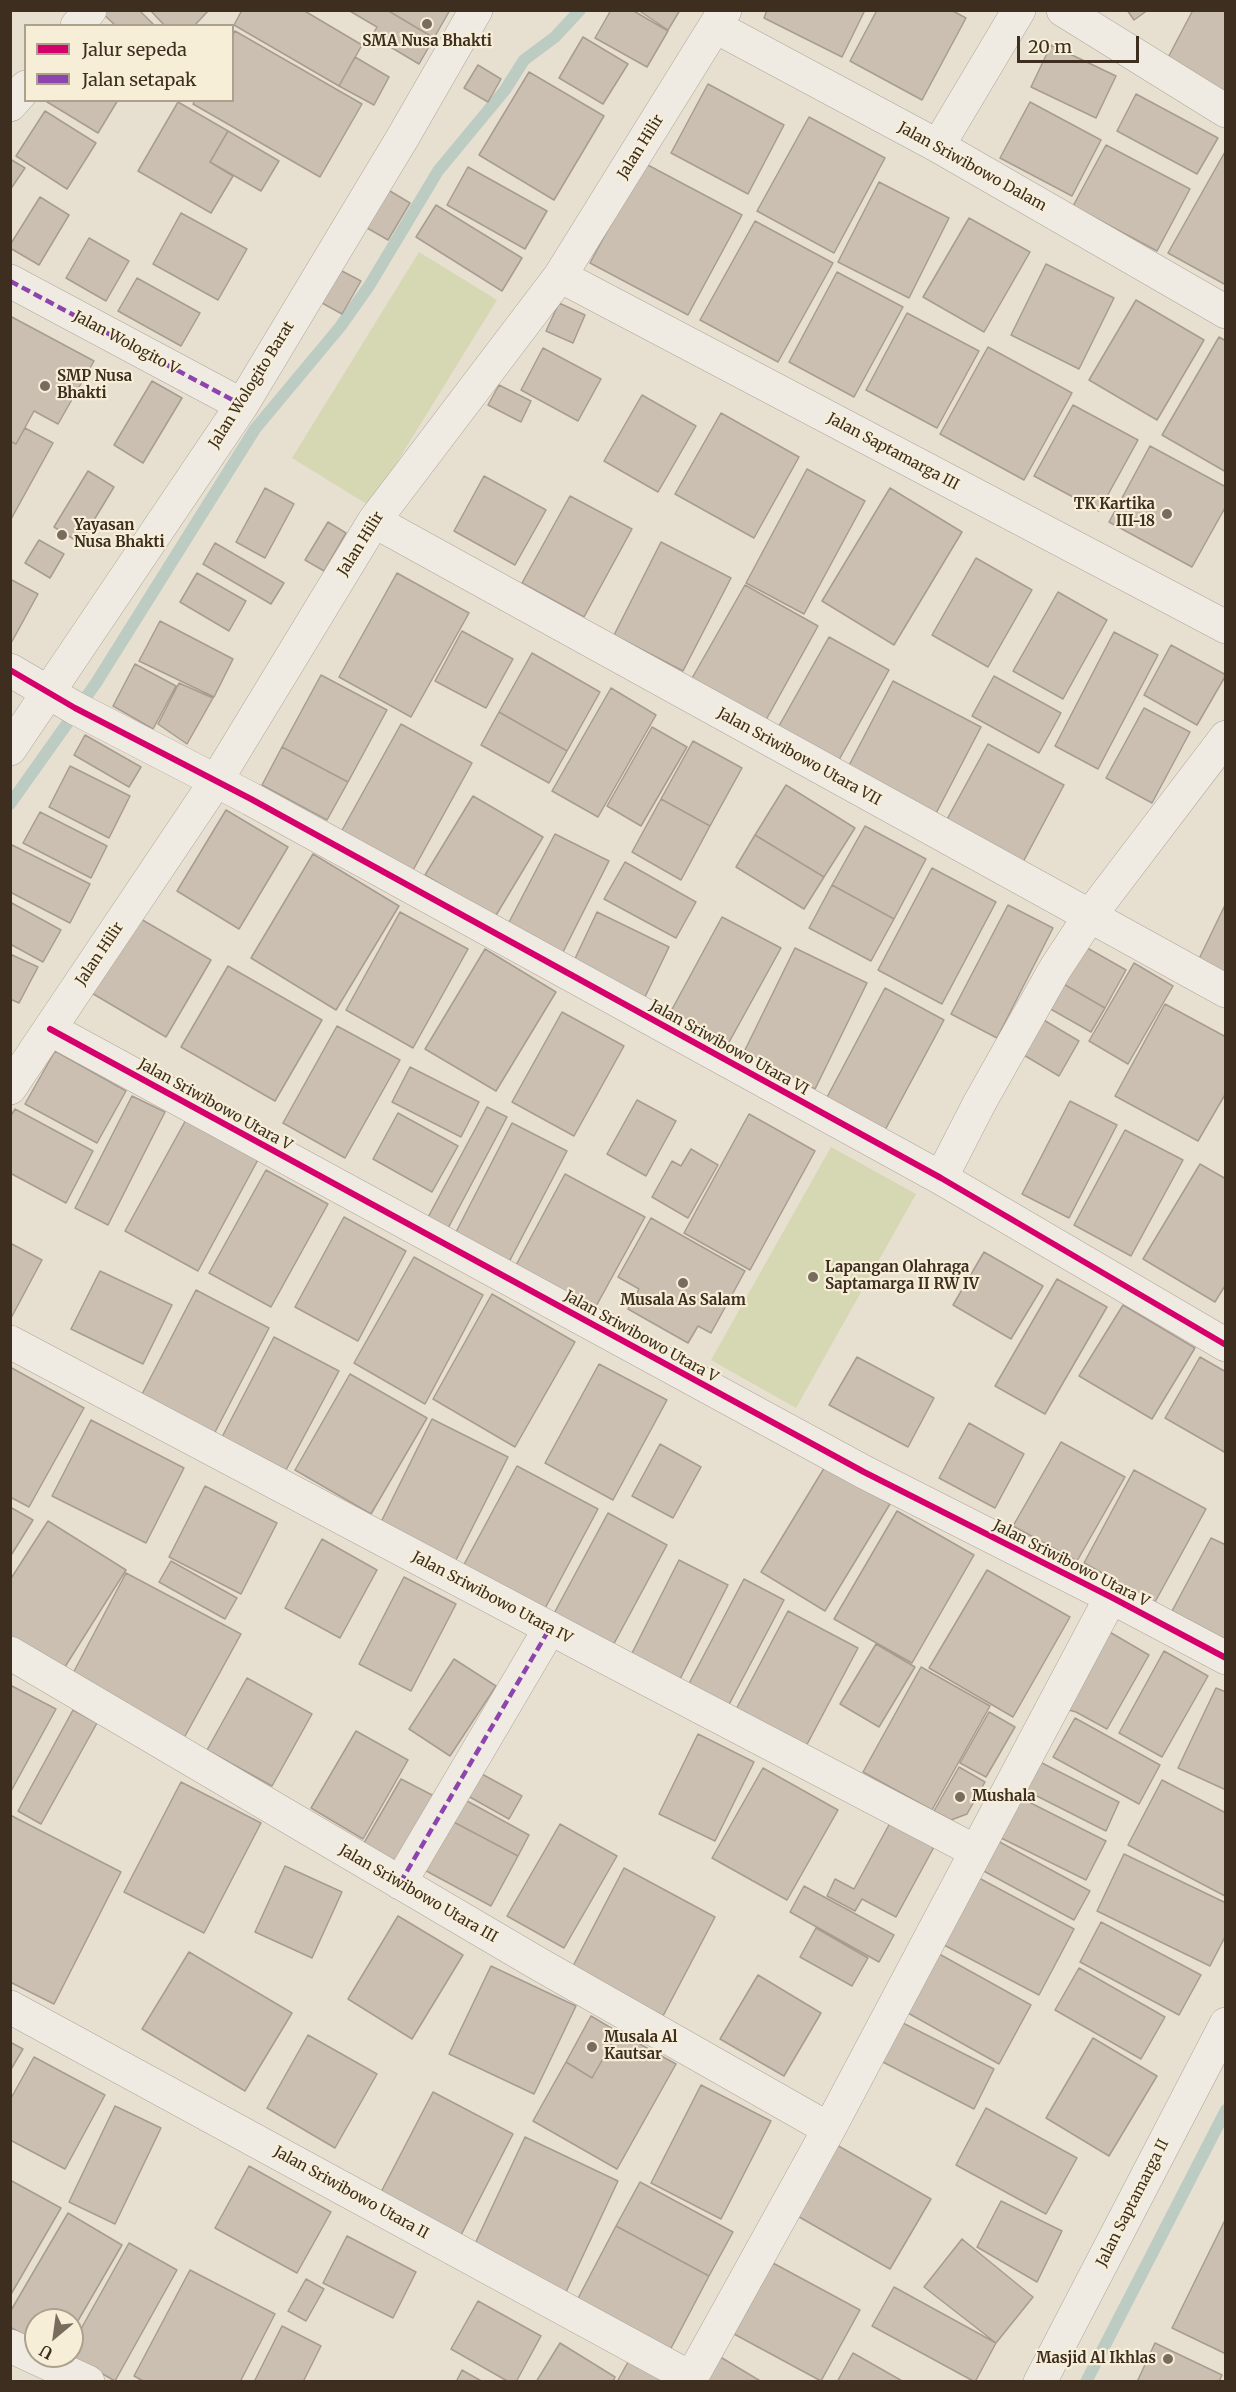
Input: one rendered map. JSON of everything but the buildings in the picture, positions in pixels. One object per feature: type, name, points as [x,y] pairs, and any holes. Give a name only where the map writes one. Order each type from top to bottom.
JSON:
[{"type":"street","points":[[79,24],[90,10]]},
{"type":"street","name":"Jalan Wologito Barat","points":[[10,749],[62,700],[403,137],[476,10]]},
{"type":"street","points":[[938,146],[1019,10]]},
{"type":"street","points":[[1063,10],[1226,111]]},
{"type":"street","name":"Jalan Sriwibowo Dalam","points":[[721,19],[1226,312]]},
{"type":"street","name":"Jalan Hilir","points":[[10,1088],[216,781],[374,521],[560,276],[721,19]]},
{"type":"street","points":[[10,105],[24,89]]},
{"type":"street","name":"Jalan Saptamarga III","points":[[560,276],[1222,618]]},
{"type":"street","name":"Jalan Wologito V","points":[[10,281],[242,405]]},
{"type":"street","name":"Jalan Sriwibowo Utara VII","points":[[374,521],[1226,992]]},
{"type":"street","name":"Jalan Sriwibowo Utara VI","points":[[10,670],[107,725],[216,781],[941,1178],[1226,1345]]},
{"type":"street","points":[[941,1178],[980,1102],[1054,969],[1089,917],[1226,737]]},
{"type":"street","name":"Jalan Sriwibowo Utara V","points":[[50,1029],[864,1472],[1226,1658]]},
{"type":"street","name":"Jalan Sriwibowo Utara IV","points":[[10,1342],[550,1629],[975,1851]]},
{"type":"street","points":[[690,2380],[829,2129],[1111,1597]]},
{"type":"street","points":[[400,1883],[550,1629]]},
{"type":"street","name":"Jalan Sriwibowo Utara III","points":[[10,1653],[400,1883],[829,2129]]},
{"type":"street","name":"Jalan Sriwibowo Utara II","points":[[10,2007],[690,2380]]},
{"type":"street","name":"Jalan Saptamarga II","points":[[1040,2382],[1226,2024]]},
{"type":"street","points":[[10,2346],[88,2382]]},
{"type":"green space","points":[[419,252],[497,300],[370,506],[292,458]]},
{"type":"green space","name":"Lapangan Olahraga Saptamarga II RW IV","points":[[831,1147],[916,1194],[796,1408],[711,1360]]},
{"type":"waterway","points":[[10,804],[96,683],[255,429],[340,327],[369,286],[438,171],[505,90],[524,60],[555,37],[580,10]]},
{"type":"waterway","points":[[1086,2382],[1226,2110]]},
{"type":"marked path","points":[[10,281],[242,405]]},
{"type":"marked path","points":[[400,1883],[550,1628]]},
{"type":"cycle path","points":[[10,670],[75,708],[251,799],[941,1178],[1226,1345]]},
{"type":"cycle path","points":[[50,1029],[864,1472],[1226,1658]]},
{"type":"place","name":"SMA Nusa Bhakti","points":[[427,24]]},
{"type":"place","name":"SMP Nusa Bhakti","points":[[45,386]]},
{"type":"place","name":"TK Kartika III-18","points":[[1167,514]]},
{"type":"place","name":"Yayasan Nusa Bhakti","points":[[62,535]]},
{"type":"place","name":"Lapangan Olahraga Saptamarga II RW IV","points":[[813,1277]]},
{"type":"place","name":"Musala As Salam","points":[[683,1283]]},
{"type":"place","name":"Mushala","points":[[960,1797]]},
{"type":"place","name":"Musala Al Kautsar","points":[[592,2047]]},
{"type":"place","name":"Masjid Al Ikhlas","points":[[1168,2359]]}]
